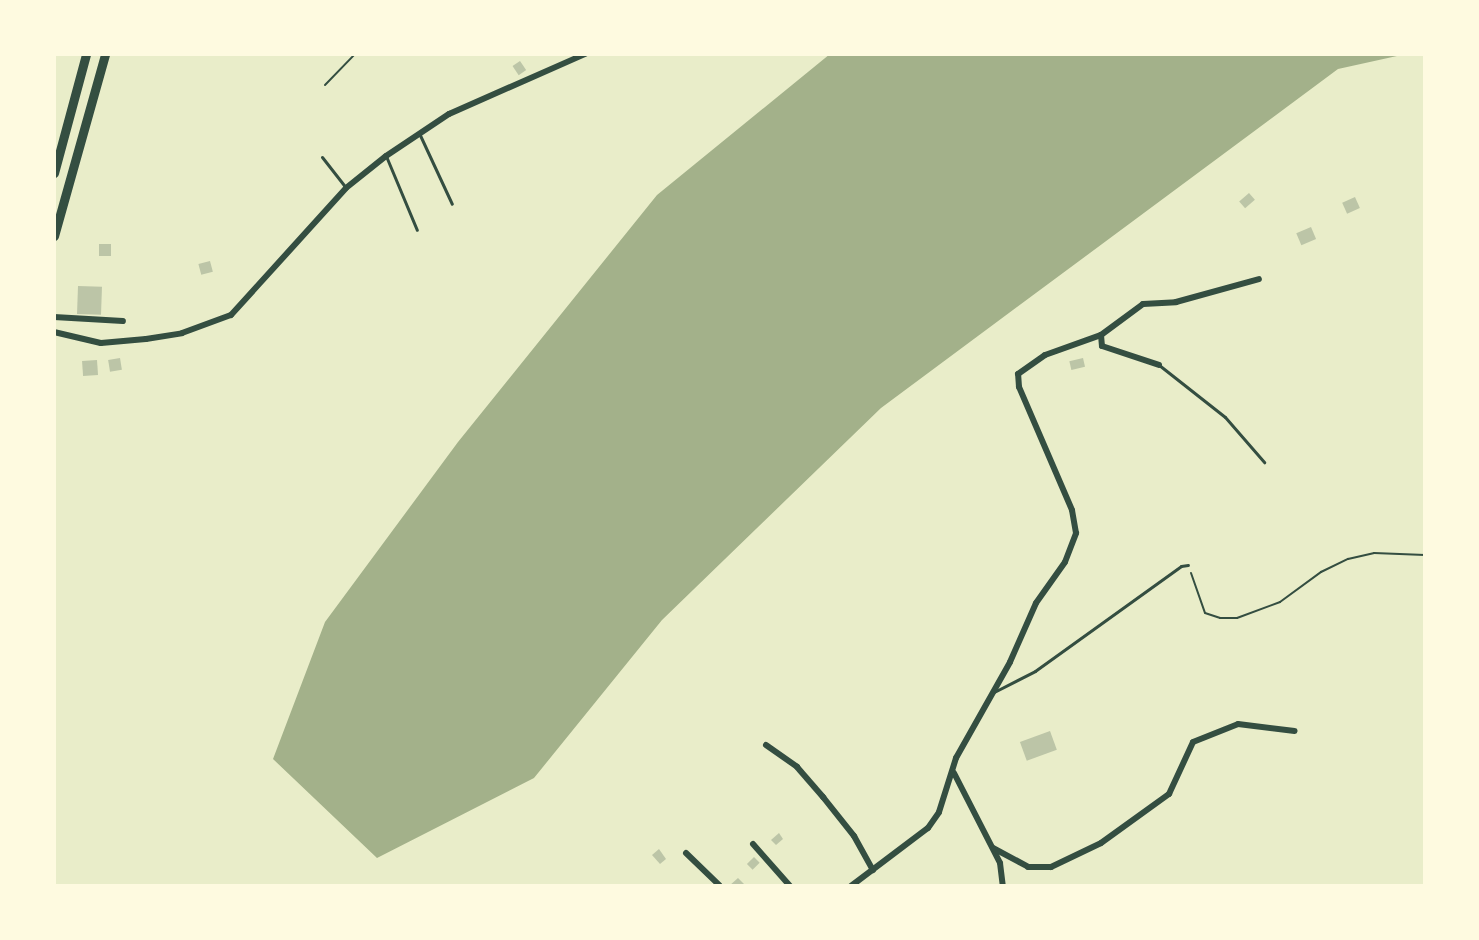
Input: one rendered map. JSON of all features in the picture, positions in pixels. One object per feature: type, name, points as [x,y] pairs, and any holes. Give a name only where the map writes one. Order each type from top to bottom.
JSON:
[{"type":"main road","points":[[54,173],[86,54]]},
{"type":"main road","points":[[54,236],[105,54]]},
{"type":"street","points":[[54,332],[101,343],[146,339],[182,333],[231,315],[346,188],[386,156],[449,114],[585,54]]},
{"type":"street","points":[[852,885],[928,828],[939,812],[954,773],[956,758],[1010,662],[1036,603],[1065,562],[1076,533],[1072,510],[1019,387],[1018,374],[1045,355],[1101,335],[1143,304],[1176,302],[1259,279]]},
{"type":"street","points":[[54,317],[123,321]]},
{"type":"street","points":[[1101,335],[1102,346],[1159,365]]},
{"type":"street","points":[[993,848],[1028,867],[1051,867],[1101,843],[1169,794],[1193,742],[1238,724],[1295,731]]},
{"type":"street","points":[[766,745],[797,767],[823,797],[854,836],[873,870]]},
{"type":"street","points":[[954,773],[993,848],[1003,886]]},
{"type":"street","points":[[753,844],[790,886]]},
{"type":"street","points":[[686,853],[720,886]]},
{"type":"lane","points":[[419,133],[452,204]]},
{"type":"lane","points":[[386,156],[417,230]]},
{"type":"lane","points":[[322,157],[346,188]]},
{"type":"lane","points":[[1159,365],[1225,417],[1264,462]]},
{"type":"lane","points":[[991,694],[1035,671],[1181,566],[1188,565]]},
{"type":"path","points":[[325,85],[355,54]]},
{"type":"path","points":[[1188,565],[1205,613],[1220,618],[1237,618],[1280,602],[1321,572],[1348,559],[1374,553],[1425,555]]},
{"type":"shaded area","points":[[830,54],[1406,54],[1338,69],[881,408],[662,620],[534,778],[377,858],[273,759],[325,622],[458,442],[657,195]]},
{"type":"building","points":[[520,61],[526,70],[519,75],[513,66]]},
{"type":"building","points":[[1249,193],[1255,200],[1245,208],[1239,202]]},
{"type":"building","points":[[1355,197],[1360,208],[1347,214],[1342,203]]},
{"type":"building","points":[[1311,227],[1316,239],[1301,245],[1296,233]]},
{"type":"building","points":[[99,244],[111,244],[111,256],[99,256]]},
{"type":"building","points":[[210,261],[213,272],[201,275],[198,264]]},
{"type":"building","points":[[78,286],[102,287],[101,315],[77,314]]},
{"type":"building","points":[[120,358],[122,370],[110,372],[108,360]]},
{"type":"building","points":[[1083,358],[1085,367],[1071,370],[1069,361]]},
{"type":"building","points":[[97,360],[98,375],[83,376],[82,361]]},
{"type":"building","points":[[1050,731],[1057,750],[1027,761],[1020,742]]},
{"type":"building","points":[[779,833],[783,839],[776,845],[771,840]]},
{"type":"building","points":[[659,849],[666,859],[660,864],[652,855]]},
{"type":"building","points":[[754,857],[760,863],[753,870],[747,864]]},
{"type":"building","points":[[738,878],[746,886],[729,886]]}]
